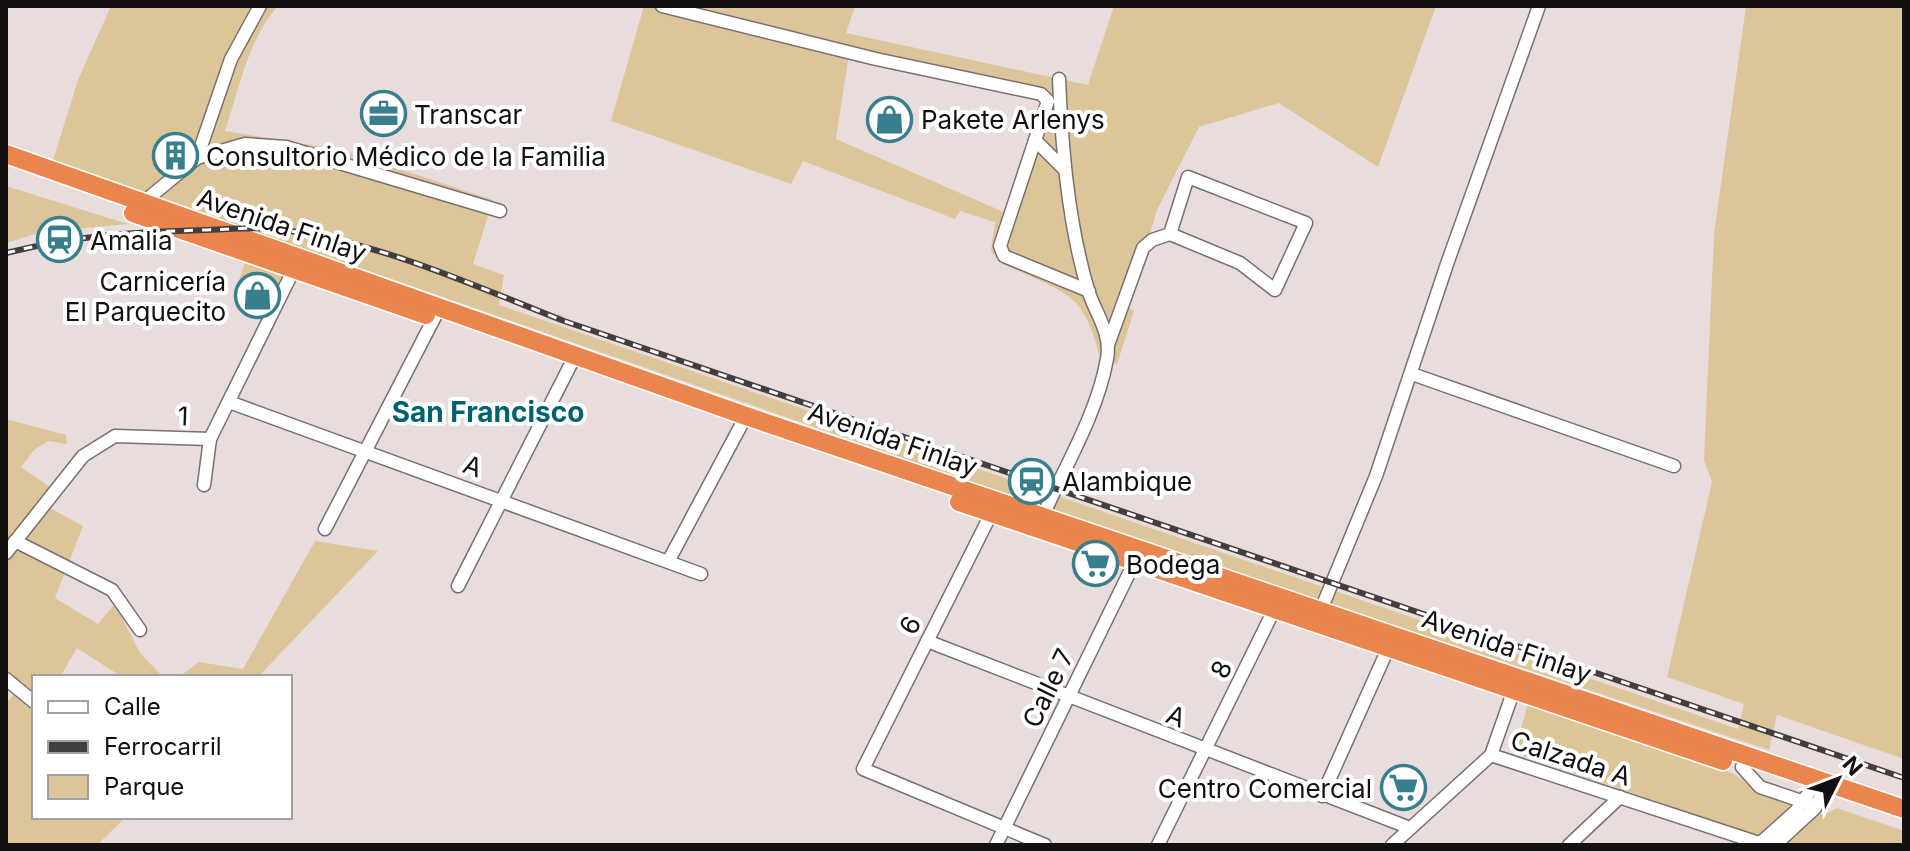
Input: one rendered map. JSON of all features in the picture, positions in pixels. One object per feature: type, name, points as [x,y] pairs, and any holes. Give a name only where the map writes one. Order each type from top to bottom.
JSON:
[{"type":"highway","name":"Avenida Finlay","points":[[6,154],[136,208]]},
{"type":"highway","name":"Avenida Finlay","points":[[6,167],[136,208],[743,422],[1516,684],[1814,794],[1904,809]]},
{"type":"highway","name":"Avenida Finlay","points":[[1516,684],[1814,794],[1904,821]]},
{"type":"street","points":[[197,158],[231,59],[260,6]]},
{"type":"street","points":[[662,6],[876,59],[1041,94],[1048,101],[1000,246],[1004,256],[1089,291]]},
{"type":"street","points":[[1318,618],[1376,476],[1539,6]]},
{"type":"street","points":[[1059,79],[1065,170],[1089,291],[1108,345]]},
{"type":"street","points":[[1035,140],[1065,170]]},
{"type":"street","points":[[136,208],[197,158],[245,144],[286,147],[500,211]]},
{"type":"street","points":[[1040,523],[1091,408],[1107,359],[1108,345],[1143,248],[1170,234],[1188,177],[1306,223],[1275,290],[1240,263],[1170,234]]},
{"type":"street","name":"1","points":[[6,553],[83,456],[97,444],[115,436],[210,439],[296,264]]},
{"type":"street","points":[[325,529],[437,312]]},
{"type":"street","points":[[458,586],[573,360]]},
{"type":"street","points":[[1412,374],[1674,466]]},
{"type":"street","name":"A","points":[[229,402],[701,574]]},
{"type":"street","points":[[669,560],[743,422]]},
{"type":"street","points":[[204,485],[210,439]]},
{"type":"street","name":"6","points":[[995,508],[863,769],[1004,828]]},
{"type":"street","points":[[15,541],[112,590],[140,630]]},
{"type":"street","name":"Calle 7","points":[[996,845],[1138,556]]},
{"type":"street","name":"8","points":[[1158,845],[1277,604]]},
{"type":"street","name":"A","points":[[927,641],[1205,752],[1410,828]]},
{"type":"street","points":[[1322,796],[1391,641]]},
{"type":"street","points":[[6,679],[32,700]]},
{"type":"street","points":[[1491,755],[1516,684]]},
{"type":"street","name":"Calzada A","points":[[1392,845],[1491,755],[1761,844]]},
{"type":"street","points":[[1761,844],[1814,794]]},
{"type":"street","points":[[1775,845],[1814,794]]},
{"type":"street","points":[[1569,845],[1620,797]]},
{"type":"street","points":[[1004,828],[1045,845]]},
{"type":"green space","points":[[111,6],[278,6],[252,49],[225,131],[342,150],[493,200],[473,264],[504,275],[499,305],[1738,729],[1744,704],[1667,677],[1712,482],[1704,460],[1714,234],[1746,6],[1904,6],[1904,759],[1777,715],[1769,750],[1106,529],[360,268],[50,170],[78,80]]},
{"type":"green space","points":[[644,6],[855,6],[846,33],[1088,85],[1114,6],[1436,6],[1378,167],[1279,103],[1199,127],[1157,210],[1128,307],[1134,311],[1117,364],[1100,357],[1088,322],[1074,301],[1053,287],[1004,264],[994,255],[991,251],[995,222],[960,211],[955,219],[803,161],[791,184],[611,121]],"holes":[[[849,54],[1042,101],[1006,213],[836,139]]]},
{"type":"green space","points":[[6,186],[128,224],[42,232],[6,243]]},
{"type":"green space","points":[[245,263],[286,278],[276,297],[238,283]]},
{"type":"green space","points":[[6,419],[66,435],[67,444],[48,441],[34,450],[21,467],[53,489],[41,503],[83,526],[55,598],[98,624],[115,604],[140,653],[161,675],[119,675],[77,648],[61,675],[32,675],[32,819],[124,819],[97,845],[6,845],[6,703],[20,688],[6,675]]},
{"type":"green space","points":[[315,541],[378,551],[260,675],[182,675],[199,662],[243,669]]},
{"type":"green space","points":[[1528,704],[1732,773],[1757,790],[1824,815],[1837,808],[1904,831],[1904,845],[1786,845],[1514,753]]},
{"type":"railway","points":[[6,253],[106,236],[249,228],[291,231],[361,246],[430,268],[564,321],[1904,778]]},
{"type":"place","name":"Transcar","points":[[383,114]]},
{"type":"place","name":"Pakete Arlenys","points":[[890,119]]},
{"type":"place","name":"Consultorio Médico de la Familia","points":[[175,156]]},
{"type":"place","name":"Amalia","points":[[59,240]]},
{"type":"place","name":"Carnicería El Parquecito","points":[[257,296]]},
{"type":"place","name":"Alambique","points":[[1031,481]]},
{"type":"place","name":"Bodega","points":[[1095,564]]},
{"type":"place","name":"Centro Comercial","points":[[1403,788]]},
{"type":"district","name":"San Francisco","points":[[488,412]]}]
